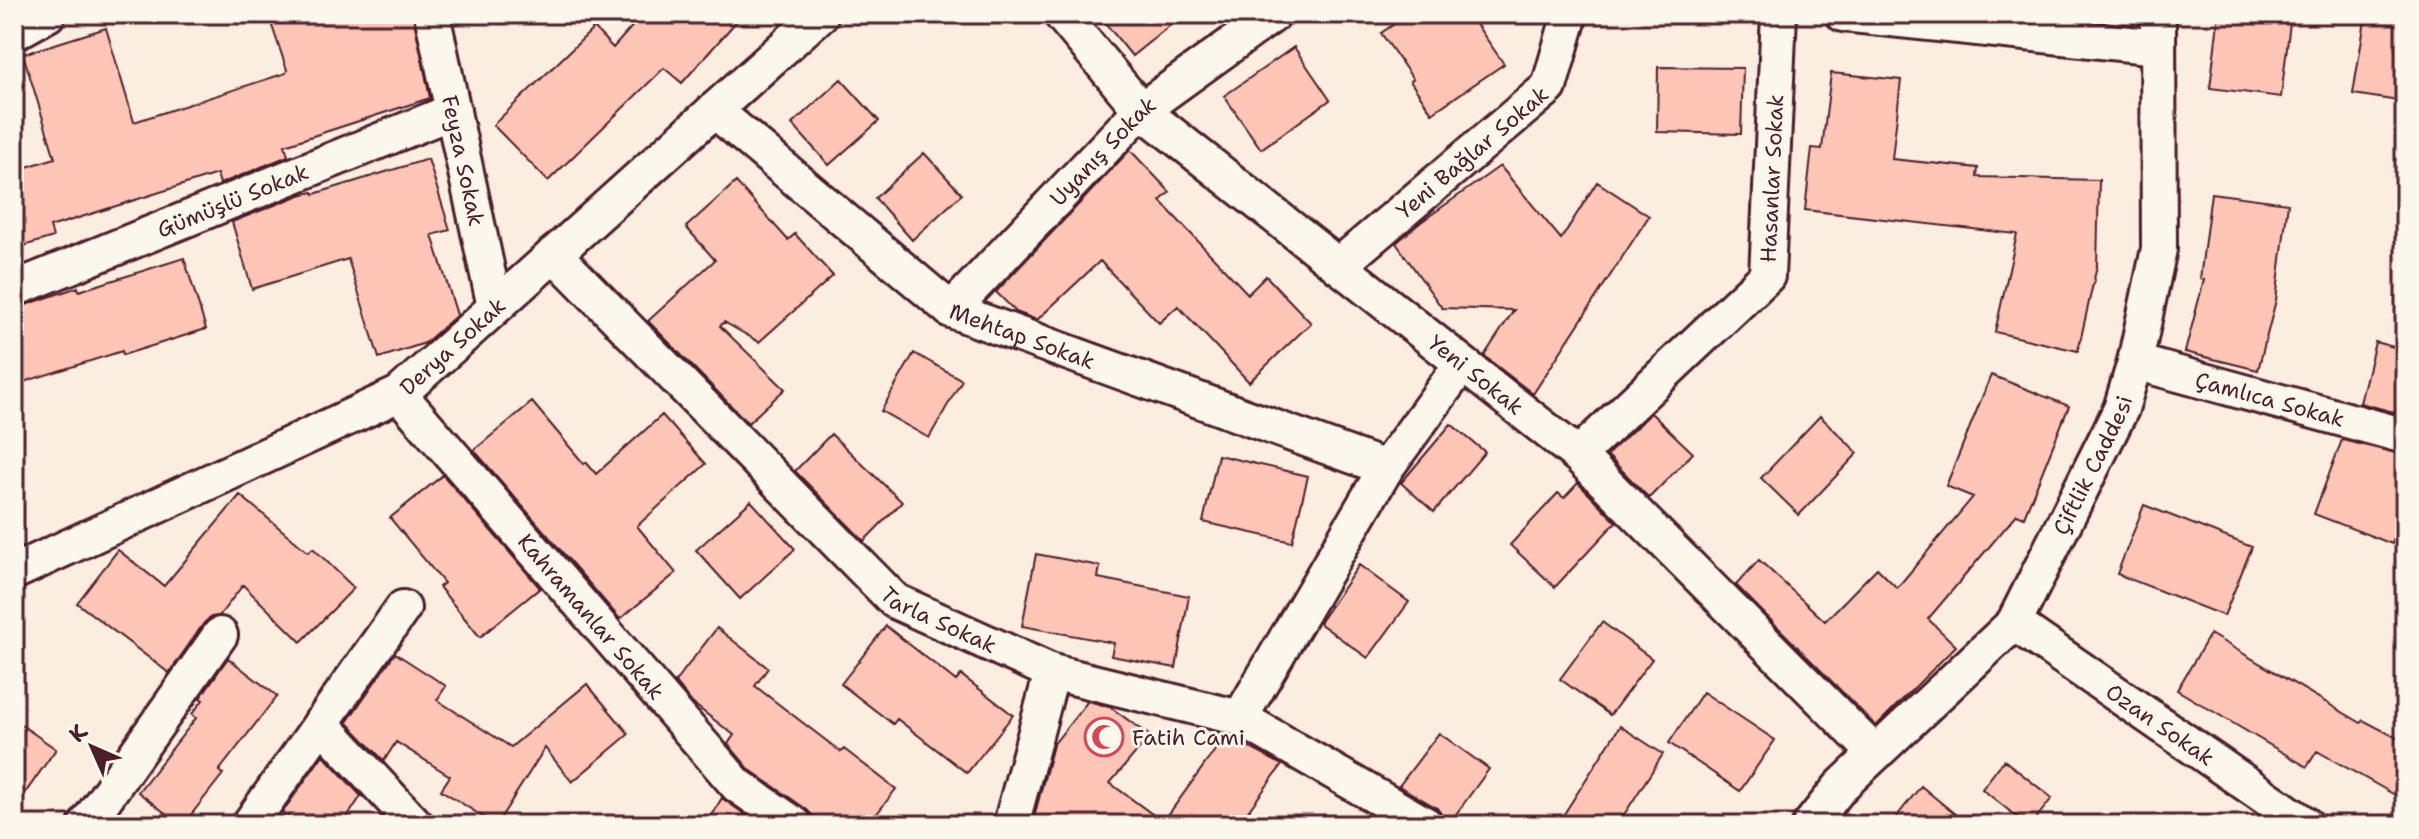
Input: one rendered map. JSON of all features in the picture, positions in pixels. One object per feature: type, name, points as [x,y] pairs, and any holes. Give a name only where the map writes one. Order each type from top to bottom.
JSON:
[{"type":"street","points":[[14,33],[48,14]]},
{"type":"street","name":"Feyza Sokak","points":[[432,14],[495,307]]},
{"type":"street","name":"Derya Sokak","points":[[14,572],[399,394],[821,14]]},
{"type":"street","name":"Yeni Sokak","points":[[1061,14],[1141,110],[1578,455],[1875,753]]},
{"type":"street","name":"Uyanış Sokak","points":[[951,310],[1141,110],[1274,14]]},
{"type":"street","name":"Yeni Bağlar Sokak","points":[[1338,266],[1549,87],[1570,14]]},
{"type":"street","name":"Hasanlar Sokak","points":[[1578,455],[1767,276],[1779,14]]},
{"type":"street","points":[[1843,14],[2158,30]]},
{"type":"street","name":"Çiftlik Caddesi","points":[[1810,825],[1841,786],[2014,623],[2121,409],[2135,362],[2159,249],[2158,30]]},
{"type":"street","name":"Mehtap Sokak","points":[[714,110],[951,310],[1386,468]]},
{"type":"street","name":"Gümüşlü Sokak","points":[[14,289],[453,111]]},
{"type":"street","name":"Tarla Sokak","points":[[554,254],[895,601],[1052,672],[1240,718],[1426,825]]},
{"type":"street","name":"Çamlıca Sokak","points":[[2135,362],[2405,436]]},
{"type":"street","points":[[1240,718],[1386,468],[1462,364]]},
{"type":"street","name":"Kahramanlar Sokak","points":[[399,394],[737,785],[795,825]]},
{"type":"street","points":[[249,825],[403,608]]},
{"type":"street","name":"Ozan Sokak","points":[[2014,623],[2306,825]]},
{"type":"street","points":[[86,825],[220,635]]},
{"type":"street","points":[[1011,825],[1052,672]]},
{"type":"street","points":[[321,723],[416,825]]},
{"type":"building","points":[[268,14],[413,14],[430,98],[285,145],[288,156],[220,184],[217,174],[50,227],[53,237],[14,249],[14,171],[55,158],[23,54],[106,28],[134,122],[286,73]]},
{"type":"building","points":[[643,14],[743,14],[682,83],[664,68],[548,181],[493,125],[594,28],[613,48]]},
{"type":"building","points":[[1098,14],[1184,14],[1132,56]]},
{"type":"building","points":[[1409,14],[1469,14],[1504,64],[1432,113],[1381,33]]},
{"type":"building","points":[[2219,14],[2291,14],[2281,97],[2210,88]]},
{"type":"building","points":[[2366,14],[2405,14],[2405,102],[2353,94]]},
{"type":"building","points":[[1294,47],[1330,100],[1261,149],[1224,96]]},
{"type":"building","points":[[1658,67],[1743,68],[1741,134],[1657,132]]},
{"type":"building","points":[[1831,73],[1901,80],[1892,159],[1978,168],[1977,177],[2099,180],[2097,266],[2078,351],[1995,332],[2017,234],[1805,210],[1812,148],[1822,149]]},
{"type":"building","points":[[841,79],[879,121],[829,165],[792,124]]},
{"type":"building","points":[[1130,150],[1170,192],[1160,201],[1248,294],[1266,276],[1311,323],[1249,382],[1178,306],[1159,323],[1100,261],[1037,320],[1016,312],[996,292]]},
{"type":"building","points":[[924,153],[962,194],[912,240],[875,198]]},
{"type":"building","points":[[428,159],[450,230],[432,235],[457,315],[425,343],[379,358],[348,259],[252,289],[232,222],[300,195],[314,194]]},
{"type":"building","points":[[1500,166],[1561,239],[1597,182],[1649,216],[1533,394],[1484,356],[1514,310],[1442,308],[1396,243]]},
{"type":"building","points":[[736,182],[788,240],[795,234],[833,276],[759,342],[724,322],[720,326],[785,389],[748,423],[648,321],[715,260],[686,227]]},
{"type":"building","points":[[2211,193],[2288,203],[2276,300],[2258,370],[2185,352],[2204,280],[2200,279]]},
{"type":"building","points":[[184,258],[206,329],[14,385],[14,309],[78,287],[79,291]]},
{"type":"building","points":[[2375,342],[2405,350],[2405,415],[2360,403]]},
{"type":"building","points":[[914,353],[962,380],[929,438],[881,411]]},
{"type":"building","points":[[1991,375],[2069,406],[2024,517],[2017,514],[1928,619],[1956,646],[1876,726],[1736,585],[1759,560],[1825,621],[1877,568],[1897,588],[1973,497],[1946,486]]},
{"type":"building","points":[[532,402],[596,474],[662,415],[706,464],[637,526],[676,573],[620,619],[474,450]]},
{"type":"building","points":[[1651,413],[1693,453],[1649,498],[1607,455]]},
{"type":"building","points":[[1820,416],[1858,453],[1799,515],[1761,478]]},
{"type":"building","points":[[1451,424],[1485,452],[1434,512],[1401,483]]},
{"type":"building","points":[[831,434],[902,502],[864,541],[795,471]]},
{"type":"building","points":[[2342,440],[2405,455],[2405,509],[2392,544],[2314,514]]},
{"type":"building","points":[[1218,455],[1308,476],[1292,542],[1203,522]]},
{"type":"building","points":[[443,475],[540,588],[480,637],[439,587],[444,583],[390,518]]},
{"type":"building","points":[[1578,483],[1616,522],[1555,587],[1510,545],[1558,493],[1564,498]]},
{"type":"building","points":[[240,495],[308,552],[313,548],[354,588],[301,642],[243,585],[219,616],[211,617],[204,623],[169,673],[77,603],[118,550],[164,586]]},
{"type":"building","points":[[751,501],[795,549],[740,599],[696,550]]},
{"type":"building","points":[[2144,505],[2252,547],[2224,616],[2117,574]]},
{"type":"building","points":[[1036,554],[1100,566],[1098,578],[1189,596],[1176,668],[1111,656],[1114,643],[1022,626]]},
{"type":"building","points":[[1359,565],[1409,602],[1368,658],[1319,623]]},
{"type":"building","points":[[1602,622],[1652,659],[1610,715],[1560,679]]},
{"type":"building","points":[[886,626],[956,681],[961,675],[1013,715],[967,773],[897,719],[893,724],[841,684]]},
{"type":"building","points":[[717,628],[768,668],[755,686],[841,752],[844,749],[896,789],[868,825],[815,825],[813,816],[806,809],[750,770],[728,744],[734,735],[692,703],[675,682]]},
{"type":"building","points":[[2210,634],[2361,723],[2363,720],[2405,742],[2405,777],[2395,795],[2317,751],[2307,767],[2177,690]]},
{"type":"building","points":[[395,653],[446,686],[437,700],[511,747],[587,684],[629,734],[572,782],[545,748],[496,825],[441,790],[450,776],[396,742],[384,761],[347,722]]},
{"type":"building","points":[[228,658],[277,696],[219,771],[223,774],[181,825],[138,792],[196,718],[192,714],[203,700],[200,698]]},
{"type":"building","points":[[1703,692],[1775,740],[1740,791],[1669,743]]},
{"type":"building","points":[[1088,701],[1110,707],[1150,736],[1110,783],[1163,822],[1226,735],[1282,765],[1238,825],[1032,825],[1053,745]]},
{"type":"building","points":[[14,720],[56,749],[14,809]]},
{"type":"building","points":[[1620,726],[1663,754],[1617,825],[1557,825]]},
{"type":"building","points":[[1439,733],[1489,769],[1448,825],[1437,808],[1399,786]]},
{"type":"building","points":[[323,755],[361,796],[342,825],[302,825],[282,813]]},
{"type":"building","points":[[2004,760],[2052,798],[2031,825],[1982,789]]},
{"type":"building","points":[[1921,786],[1968,825],[1890,825]]},
{"type":"building","points":[[722,798],[726,801],[760,825],[705,825]]},
{"type":"place","name":"Fatih Cami","points":[[1104,737]]}]
